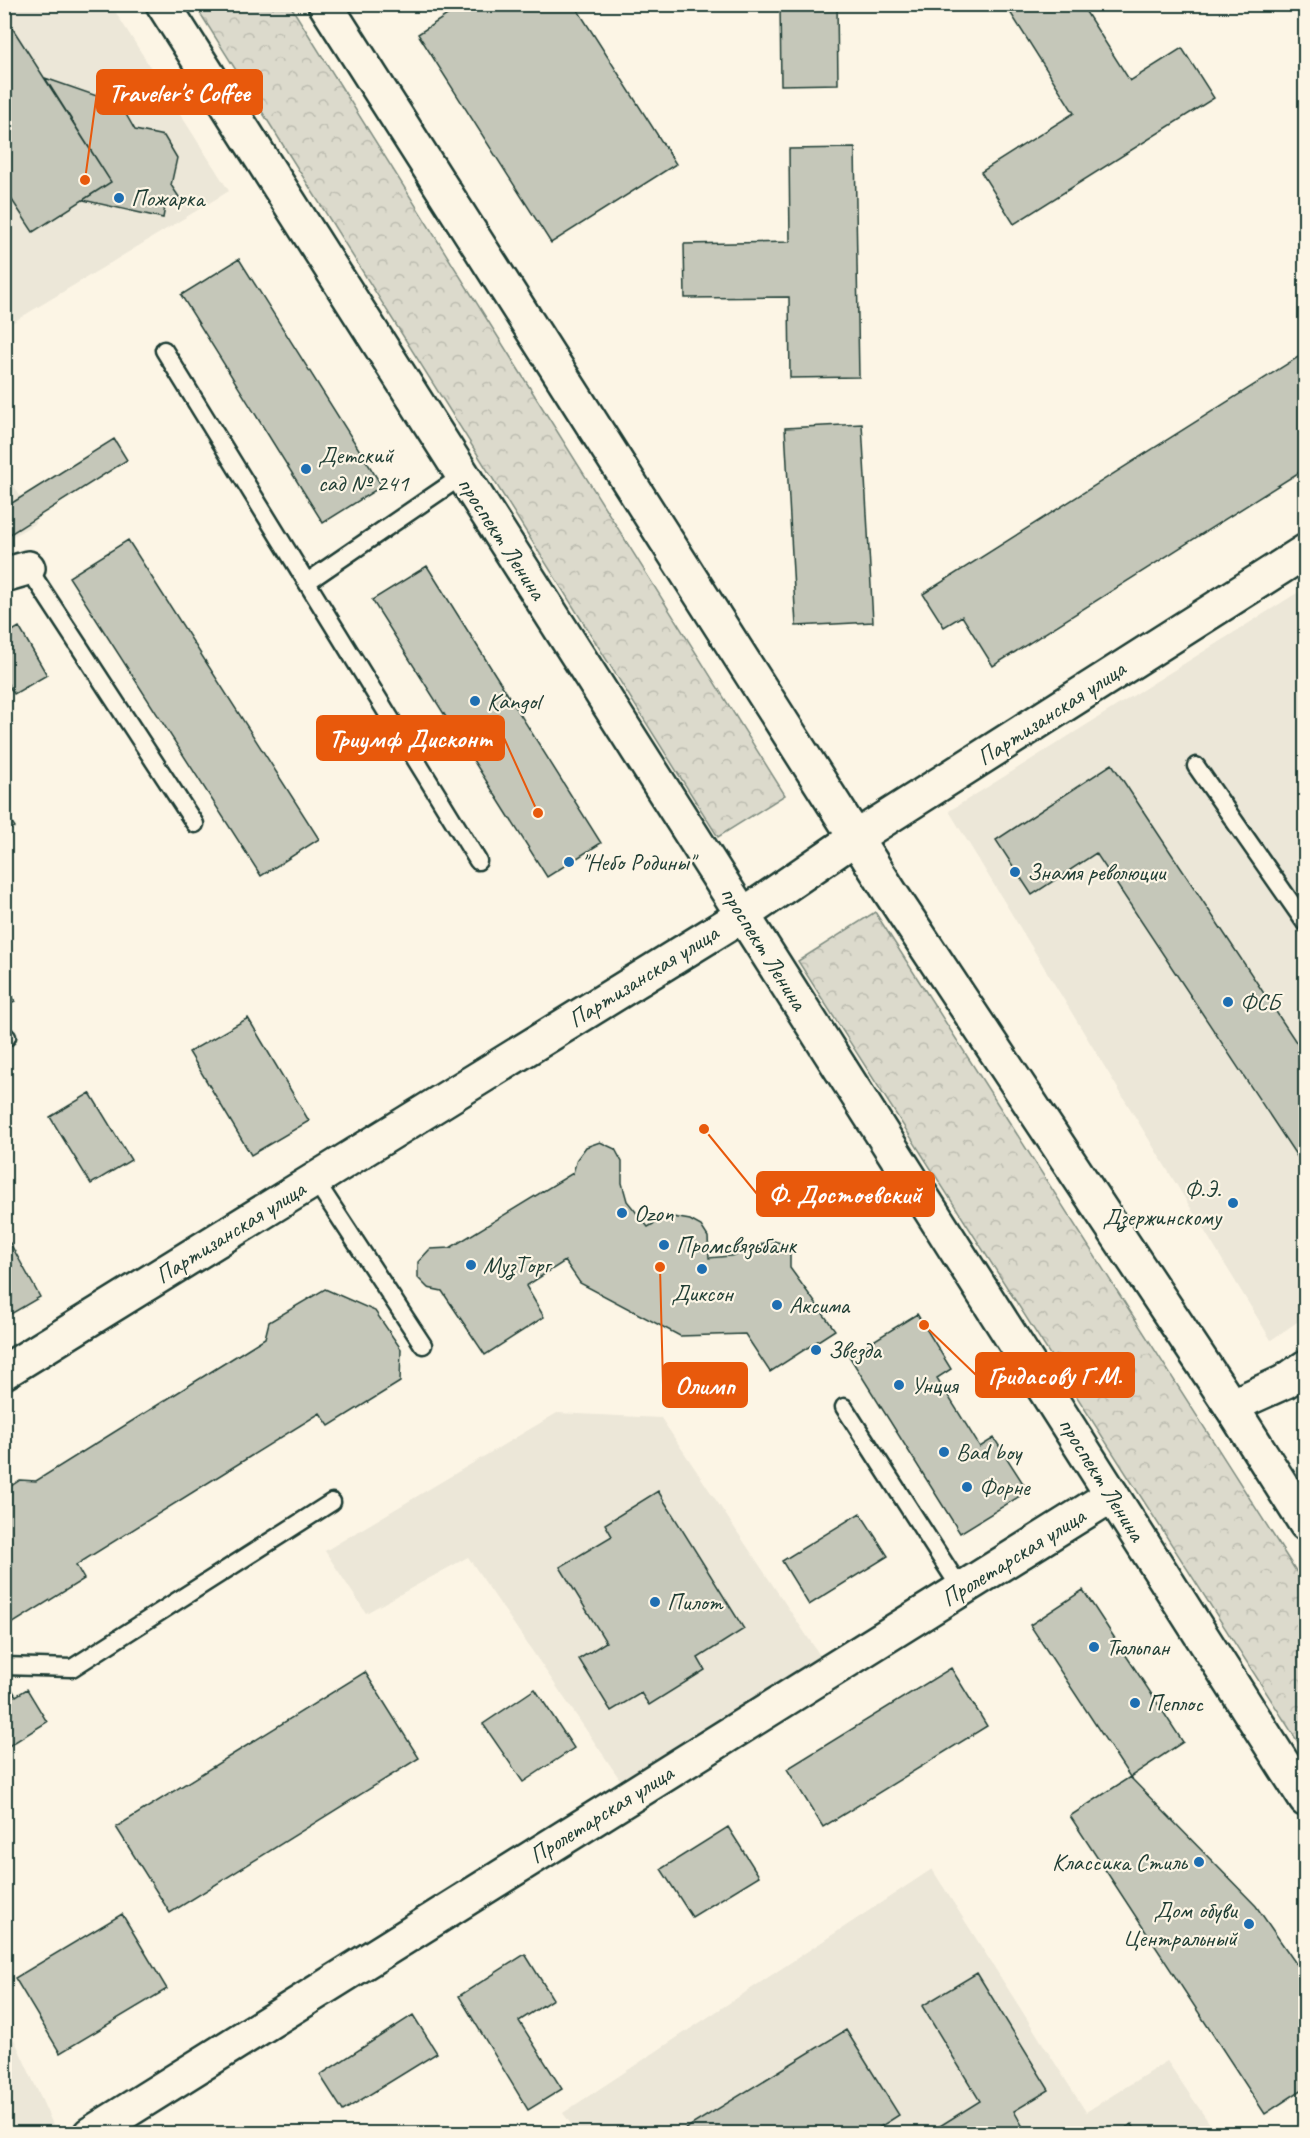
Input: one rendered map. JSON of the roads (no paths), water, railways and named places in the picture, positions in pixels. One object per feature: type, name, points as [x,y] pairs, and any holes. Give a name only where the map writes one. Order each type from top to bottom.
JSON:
[{"type":"main road","name":"проспект Ленина","points":[[163,4],[1305,1800]]},
{"type":"main road","points":[[325,4],[855,838],[1231,1406],[1305,1524]]},
{"type":"main road","name":"Партизанская улица","points":[[4,1372],[743,915],[855,838],[1305,551]]},
{"type":"main road","points":[[1231,1406],[1284,1382],[1305,1367]]},
{"type":"main road","name":"Пролетарская улица","points":[[90,2133],[1112,1495]]},
{"type":"lane","points":[[164,350],[478,861]]},
{"type":"lane","points":[[307,582],[462,476]]},
{"type":"lane","points":[[16,572],[195,824]]},
{"type":"lane","points":[[1196,766],[1305,924]]},
{"type":"lane","points":[[315,1180],[423,1345]]},
{"type":"lane","points":[[844,1407],[961,1589]]},
{"type":"lane","points":[[4,1666],[72,1668],[332,1502]]},
{"type":"place","name":"Traveler's Coffee","points":[[85,180]]},
{"type":"place","name":"Пожарка","points":[[119,198]]},
{"type":"place","name":"Детский сад № 241","points":[[306,469]]},
{"type":"place","name":"Kangol","points":[[475,701]]},
{"type":"place","name":"Триумф Дисконт","points":[[538,813]]},
{"type":"place","name":"\"Небо Родины\"","points":[[569,862]]},
{"type":"place","name":"Знамя революции","points":[[1015,872]]},
{"type":"place","name":"ФСБ","points":[[1228,1002]]},
{"type":"place","name":"Ф. Достоевский","points":[[704,1129]]},
{"type":"place","name":"Ф.Э. Дзержинскому","points":[[1233,1203]]},
{"type":"place","name":"Ozon","points":[[622,1213]]},
{"type":"place","name":"Промсвязьбанк","points":[[664,1245]]},
{"type":"place","name":"МузТорг","points":[[471,1265]]},
{"type":"place","name":"Олимп","points":[[660,1267]]},
{"type":"place","name":"Диксон","points":[[702,1269]]},
{"type":"place","name":"Аксима","points":[[777,1305]]},
{"type":"place","name":"Гридасову Г.М.","points":[[924,1325]]},
{"type":"place","name":"Звезда","points":[[816,1350]]},
{"type":"place","name":"Унция","points":[[899,1385]]},
{"type":"place","name":"Bad boy","points":[[944,1452]]},
{"type":"place","name":"Форне","points":[[967,1487]]},
{"type":"place","name":"Пилот","points":[[655,1602]]},
{"type":"place","name":"Тюльпан","points":[[1094,1647]]},
{"type":"place","name":"Пеплос","points":[[1135,1703]]},
{"type":"place","name":"Классика Стиль","points":[[1199,1862]]},
{"type":"place","name":"Дом обуви Центральный","points":[[1249,1924]]}]
